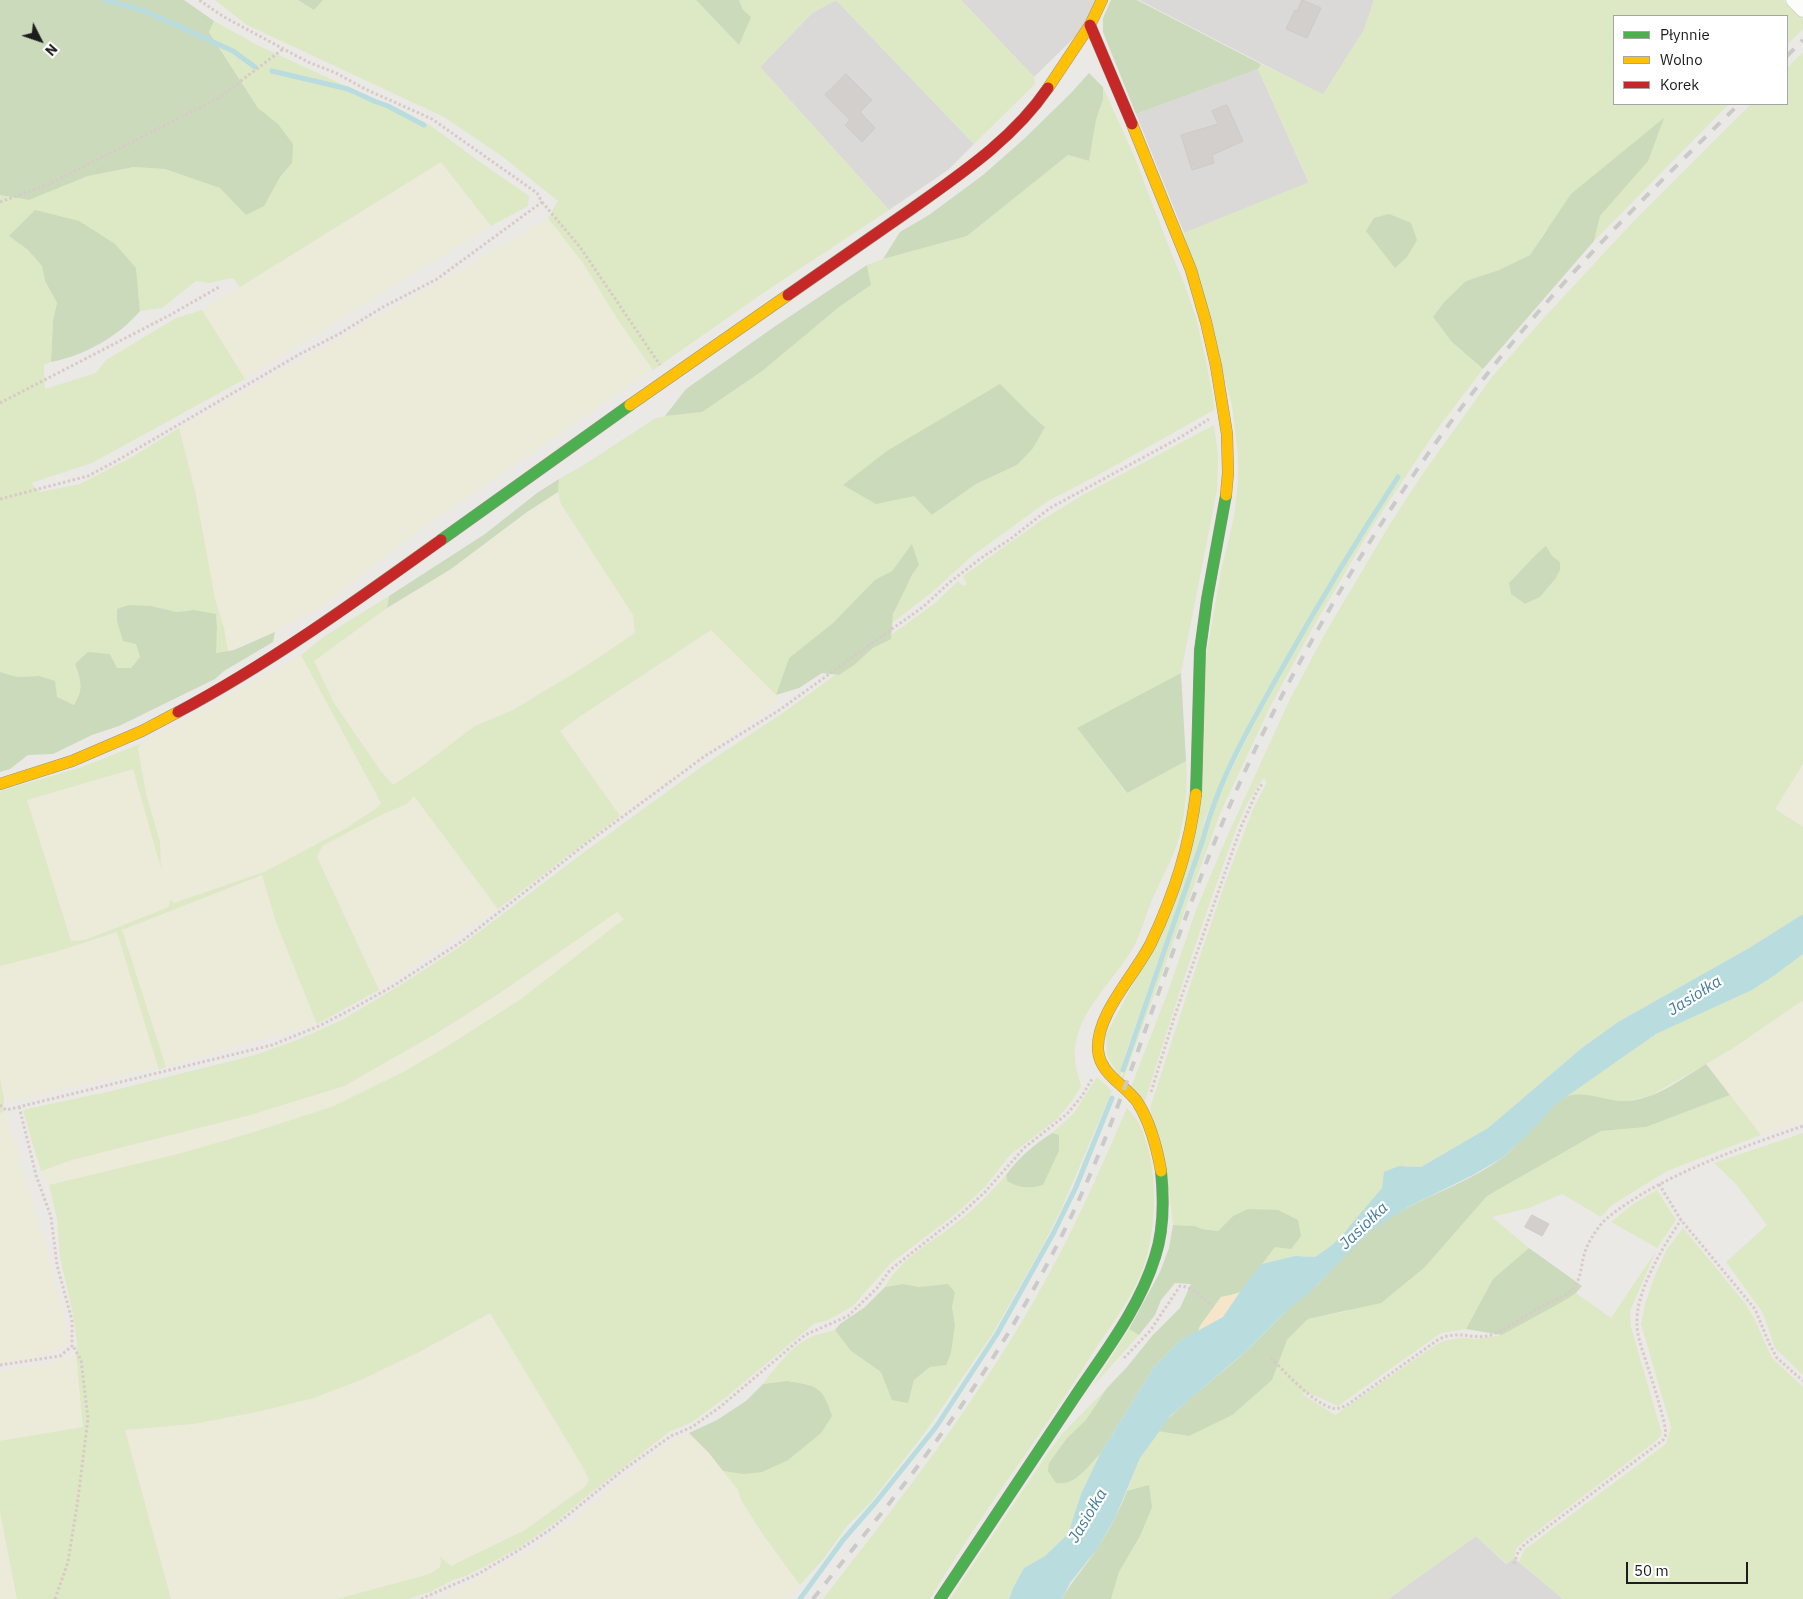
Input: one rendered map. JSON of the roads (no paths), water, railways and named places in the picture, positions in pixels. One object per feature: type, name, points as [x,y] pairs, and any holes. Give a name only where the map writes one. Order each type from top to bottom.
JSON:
[{"type":"street","points":[[0,784],[94,753],[147,728],[216,691],[309,633],[526,478],[935,192],[999,144],[1036,106],[1090,25],[1102,0]]},
{"type":"street","points":[[1793,0],[1803,10]]},
{"type":"street","points":[[940,1599],[1091,1373],[1145,1287],[1156,1256],[1162,1228],[1163,1199],[1158,1154],[1150,1129],[1136,1101],[1124,1088],[1113,1081],[1105,1070],[1098,1056],[1098,1039],[1106,1015],[1144,956],[1172,892],[1191,824],[1197,781],[1197,682],[1201,633],[1226,502],[1228,447],[1216,363],[1193,276],[1090,25]]},
{"type":"water","name":"Jasiołka","points":[[1803,914],[1803,954],[1775,975],[1752,990],[1656,1034],[1556,1104],[1502,1158],[1473,1175],[1408,1207],[1369,1232],[1309,1293],[1285,1312],[1245,1352],[1171,1415],[1140,1458],[1115,1518],[1097,1549],[1070,1583],[1062,1599],[1009,1599],[1024,1568],[1045,1556],[1068,1534],[1081,1494],[1100,1454],[1154,1367],[1181,1340],[1223,1317],[1262,1264],[1295,1256],[1315,1257],[1331,1246],[1344,1233],[1382,1188],[1384,1172],[1399,1166],[1421,1167],[1488,1128],[1583,1047],[1618,1022],[1749,948]]},
{"type":"waterway","points":[[105,0],[145,11],[233,51],[255,67]]},
{"type":"waterway","points":[[272,71],[348,89],[388,106],[424,125]]},
{"type":"waterway","points":[[1123,1070],[1227,772],[1261,706],[1311,617],[1398,477]]},
{"type":"waterway","points":[[800,1599],[843,1540],[936,1427],[997,1334],[1054,1232],[1076,1187],[1112,1098]]},
{"type":"railway","points":[[1788,55],[1803,40]]},
{"type":"railway","points":[[813,1599],[905,1483],[953,1418],[1006,1337],[1038,1281],[1087,1183],[1104,1141],[1180,932],[1238,786],[1287,686],[1367,547],[1426,457],[1457,414],[1489,371],[1548,300],[1656,186],[1738,105]]}]
